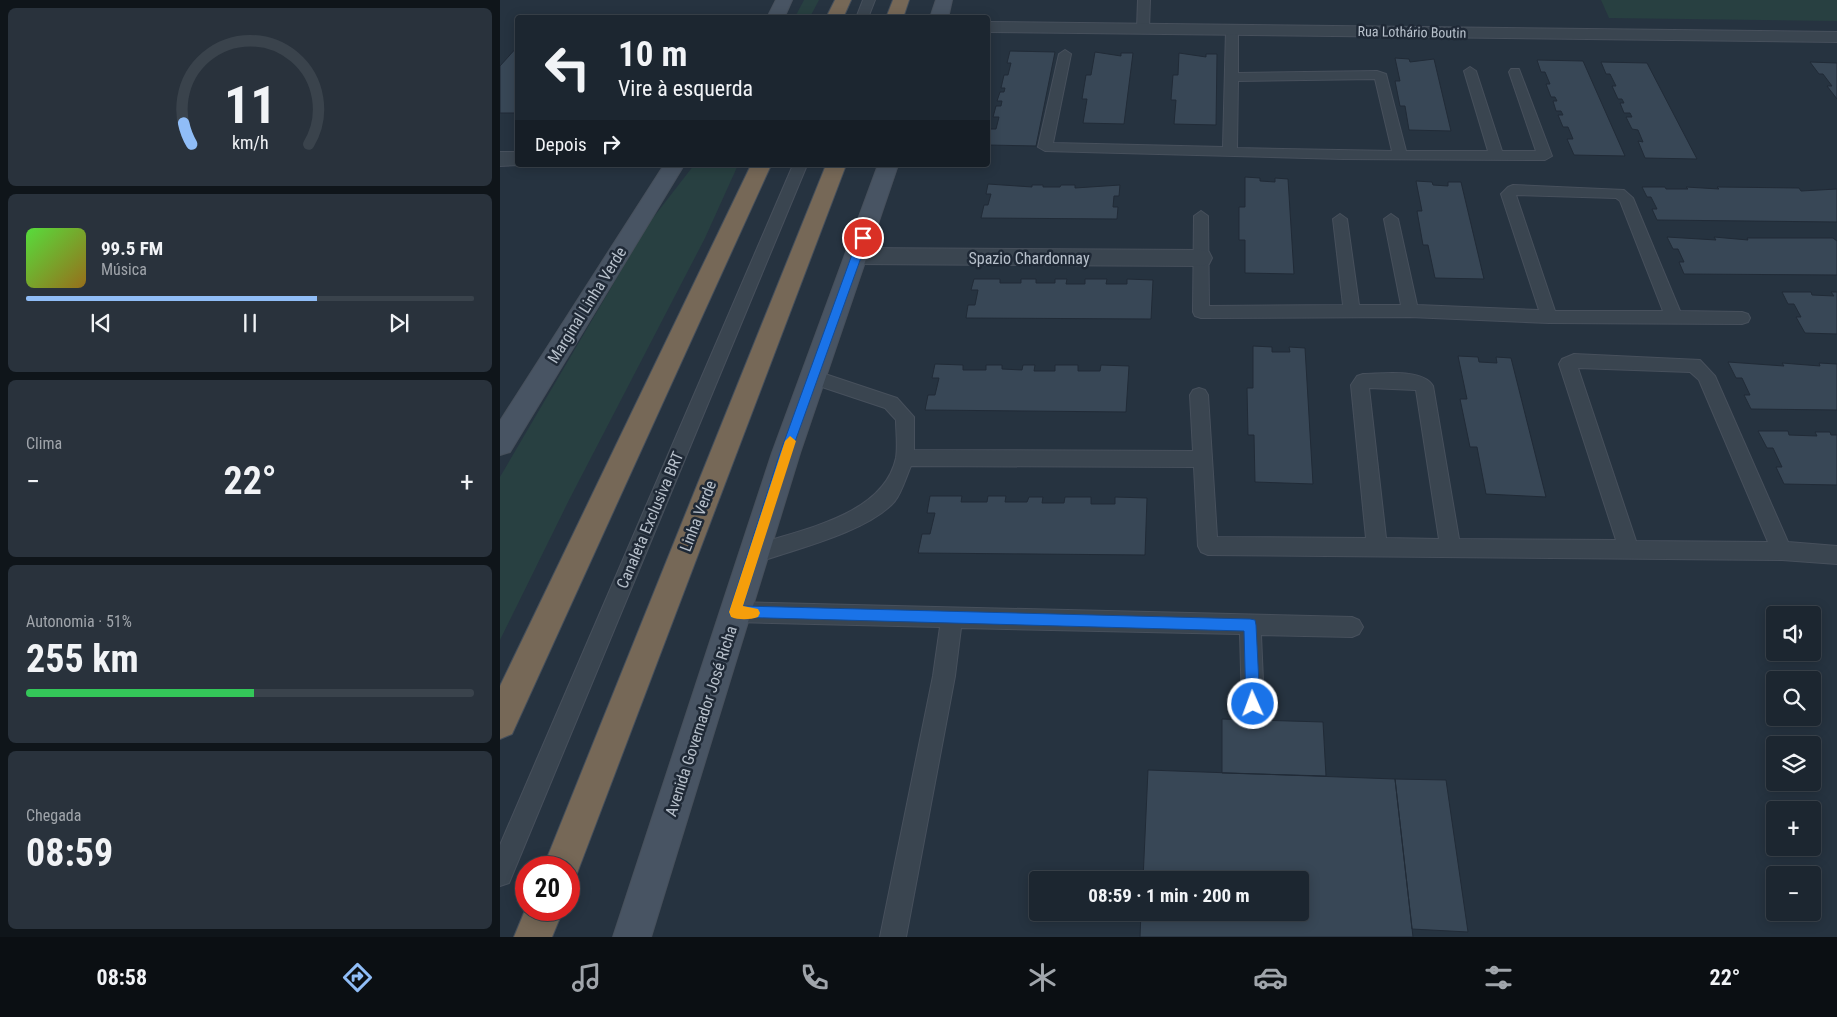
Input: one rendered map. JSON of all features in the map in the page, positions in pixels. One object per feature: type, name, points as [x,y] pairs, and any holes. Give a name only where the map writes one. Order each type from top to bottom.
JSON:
[{"type":"highway","points":[[836,15],[843,0]]},
{"type":"highway","points":[[895,15],[901,0]]},
{"type":"highway","points":[[500,722],[760,167]]},
{"type":"highway","name":"Linha Verde","points":[[566,856],[835,167]]},
{"type":"highway","points":[[533,937],[540,921]]},
{"type":"main road","points":[[776,15],[784,0]]},
{"type":"main road","points":[[940,15],[944,0]]},
{"type":"main road","name":"Marginal Linha Verde","points":[[500,444],[673,167]]},
{"type":"main road","name":"Avenida Governador José Richa","points":[[632,937],[753,555],[887,167]]},
{"type":"street","name":"Rua Lothário Boutin","points":[[990,27],[1837,37]]},
{"type":"street","points":[[500,159],[515,159]]},
{"type":"street","name":"Spazio Chardonnay","points":[[857,256],[1201,258]]},
{"type":"lane","points":[[863,15],[869,0]]},
{"type":"lane","points":[[1143,29],[1144,0]]},
{"type":"lane","points":[[1230,152],[1232,30]]},
{"type":"lane","points":[[1064,54],[1045,147],[1400,156],[1544,156],[1514,72]]},
{"type":"lane","points":[[1470,71],[1496,156]]},
{"type":"lane","points":[[1232,77],[1377,75],[1381,77],[1400,156]]},
{"type":"lane","name":"Canaleta Exclusiva BRT","points":[[500,874],[799,167]]},
{"type":"lane","points":[[1548,317],[1508,194],[1513,190],[1619,193],[1626,198],[1674,318]]},
{"type":"lane","points":[[1201,216],[1201,312],[1410,311],[1548,317],[1742,318]]},
{"type":"lane","points":[[1340,218],[1352,312]]},
{"type":"lane","points":[[1391,219],[1410,311]]},
{"type":"lane","points":[[1629,550],[1568,364],[1574,361],[1694,366],[1700,369],[1706,376],[1782,551]]},
{"type":"lane","points":[[753,555],[814,535],[870,511],[889,494],[905,458],[905,418],[891,403],[813,378]]},
{"type":"lane","points":[[1377,548],[1360,399],[1360,384],[1363,382],[1416,380],[1424,386],[1426,394],[1450,548]]},
{"type":"lane","points":[[1199,395],[1208,546],[1782,551],[1837,555]]},
{"type":"lane","points":[[905,458],[1202,459]]},
{"type":"lane","points":[[735,612],[1352,627]]},
{"type":"lane","points":[[893,937],[944,676],[952,618]]},
{"type":"lane","points":[[1250,625],[1253,704]]},
{"type":"green space","points":[[804,0],[819,0],[811,15],[796,15]]},
{"type":"green space","points":[[1601,0],[1837,0],[1837,21],[1609,18]]},
{"type":"green space","points":[[692,167],[737,167],[705,238],[569,500],[500,640],[500,477],[649,223]]},
{"type":"building","points":[[515,49],[515,113],[500,113],[500,66]]},
{"type":"building","points":[[1010,51],[1055,52],[1036,146],[990,145],[990,129],[996,129],[999,117],[993,117],[996,106],[1001,106],[1002,101],[997,101],[1000,92],[1004,92],[1005,88],[1001,88],[1004,75],[1008,75],[1011,63],[1007,63]]},
{"type":"building","points":[[1095,52],[1121,56],[1121,53],[1133,53],[1124,124],[1083,123],[1087,99],[1082,99],[1086,75],[1091,75]]},
{"type":"building","points":[[1179,53],[1206,57],[1206,54],[1217,54],[1216,125],[1174,124],[1176,100],[1171,100],[1173,75],[1178,75]]},
{"type":"building","points":[[1395,58],[1409,59],[1410,62],[1434,59],[1451,131],[1409,130],[1405,106],[1400,106],[1395,81],[1400,81]]},
{"type":"building","points":[[1537,60],[1583,61],[1625,156],[1574,155],[1567,139],[1573,139],[1568,127],[1563,127],[1558,115],[1563,115],[1561,111],[1556,111],[1553,101],[1557,101],[1555,97],[1551,97],[1546,84],[1550,84],[1545,72],[1541,72]]},
{"type":"building","points":[[1601,62],[1647,63],[1697,159],[1645,158],[1638,141],[1643,142],[1638,130],[1632,129],[1626,117],[1632,117],[1630,113],[1624,113],[1620,103],[1624,103],[1622,99],[1618,99],[1612,86],[1616,86],[1610,74],[1606,74]]},
{"type":"building","points":[[1810,62],[1837,63],[1837,99],[1827,86],[1832,86]]},
{"type":"building","points":[[1245,177],[1275,182],[1275,178],[1288,179],[1294,274],[1245,273],[1245,240],[1239,240],[1239,207],[1245,207]]},
{"type":"building","points":[[1416,181],[1448,186],[1448,182],[1461,182],[1484,279],[1435,278],[1428,245],[1423,245],[1417,211],[1422,211]]},
{"type":"building","points":[[988,184],[1032,187],[1032,185],[1060,187],[1061,185],[1075,185],[1075,188],[1120,185],[1119,196],[1114,196],[1113,207],[1118,207],[1117,219],[981,218],[984,205],[988,205],[991,194],[986,194]]},
{"type":"building","points":[[1642,187],[1665,187],[1666,189],[1688,189],[1686,187],[1719,189],[1717,187],[1799,188],[1801,191],[1837,189],[1837,222],[1657,220],[1652,209],[1657,209],[1651,197],[1647,197]]},
{"type":"building","points":[[1667,237],[1716,240],[1714,237],[1748,240],[1747,238],[1833,238],[1837,241],[1837,275],[1684,274],[1679,262],[1684,262],[1678,249],[1673,249]]},
{"type":"building","points":[[974,279],[1000,279],[1000,283],[1021,283],[1021,279],[1036,279],[1036,283],[1055,283],[1055,279],[1067,279],[1066,284],[1085,284],[1085,279],[1107,279],[1106,284],[1127,284],[1127,279],[1153,280],[1151,319],[966,318],[968,305],[975,305],[978,290],[971,290]]},
{"type":"building","points":[[1782,292],[1811,292],[1812,295],[1834,296],[1831,292],[1837,292],[1837,334],[1805,333],[1796,317],[1801,317],[1794,304],[1788,304]]},
{"type":"building","points":[[1253,346],[1272,347],[1272,352],[1290,352],[1289,347],[1305,348],[1313,484],[1255,482],[1254,435],[1248,435],[1247,388],[1253,388]]},
{"type":"building","points":[[1458,356],[1478,357],[1479,362],[1497,363],[1496,357],[1511,358],[1546,497],[1486,494],[1477,447],[1470,447],[1460,399],[1467,399]]},
{"type":"building","points":[[1728,362],[1784,366],[1782,363],[1820,366],[1819,363],[1837,364],[1837,410],[1751,409],[1744,395],[1750,395],[1742,378],[1736,378]]},
{"type":"building","points":[[935,364],[963,365],[963,370],[986,370],[986,365],[1002,365],[1002,369],[1022,370],[1023,365],[1035,365],[1034,371],[1055,371],[1055,365],[1078,365],[1078,371],[1100,371],[1101,365],[1129,366],[1126,412],[925,410],[928,395],[935,395],[939,378],[932,378]]},
{"type":"building","points":[[1758,431],[1788,431],[1789,435],[1817,436],[1815,432],[1830,432],[1831,435],[1837,435],[1837,485],[1784,484],[1776,467],[1782,467],[1773,448],[1767,448]]},
{"type":"building","points":[[930,496],[962,496],[961,502],[987,502],[988,496],[1006,496],[1005,502],[1027,502],[1029,497],[1043,497],[1042,503],[1064,503],[1065,497],[1091,497],[1091,504],[1115,504],[1115,497],[1147,498],[1145,555],[918,553],[922,534],[930,534],[935,513],[927,513]]},
{"type":"building","points":[[1222,719],[1323,722],[1326,776],[1222,773]]},
{"type":"building","points":[[1148,770],[1395,779],[1413,937],[1140,937],[1141,921],[1309,921],[1309,871],[1143,871]]},
{"type":"building","points":[[1395,779],[1446,780],[1468,932],[1412,929]]},
{"type":"slow traffic","points":[[753,613],[735,612],[790,441]]},
{"type":"route","points":[[863,238],[786,453],[735,612],[1250,625],[1253,704]]}]
